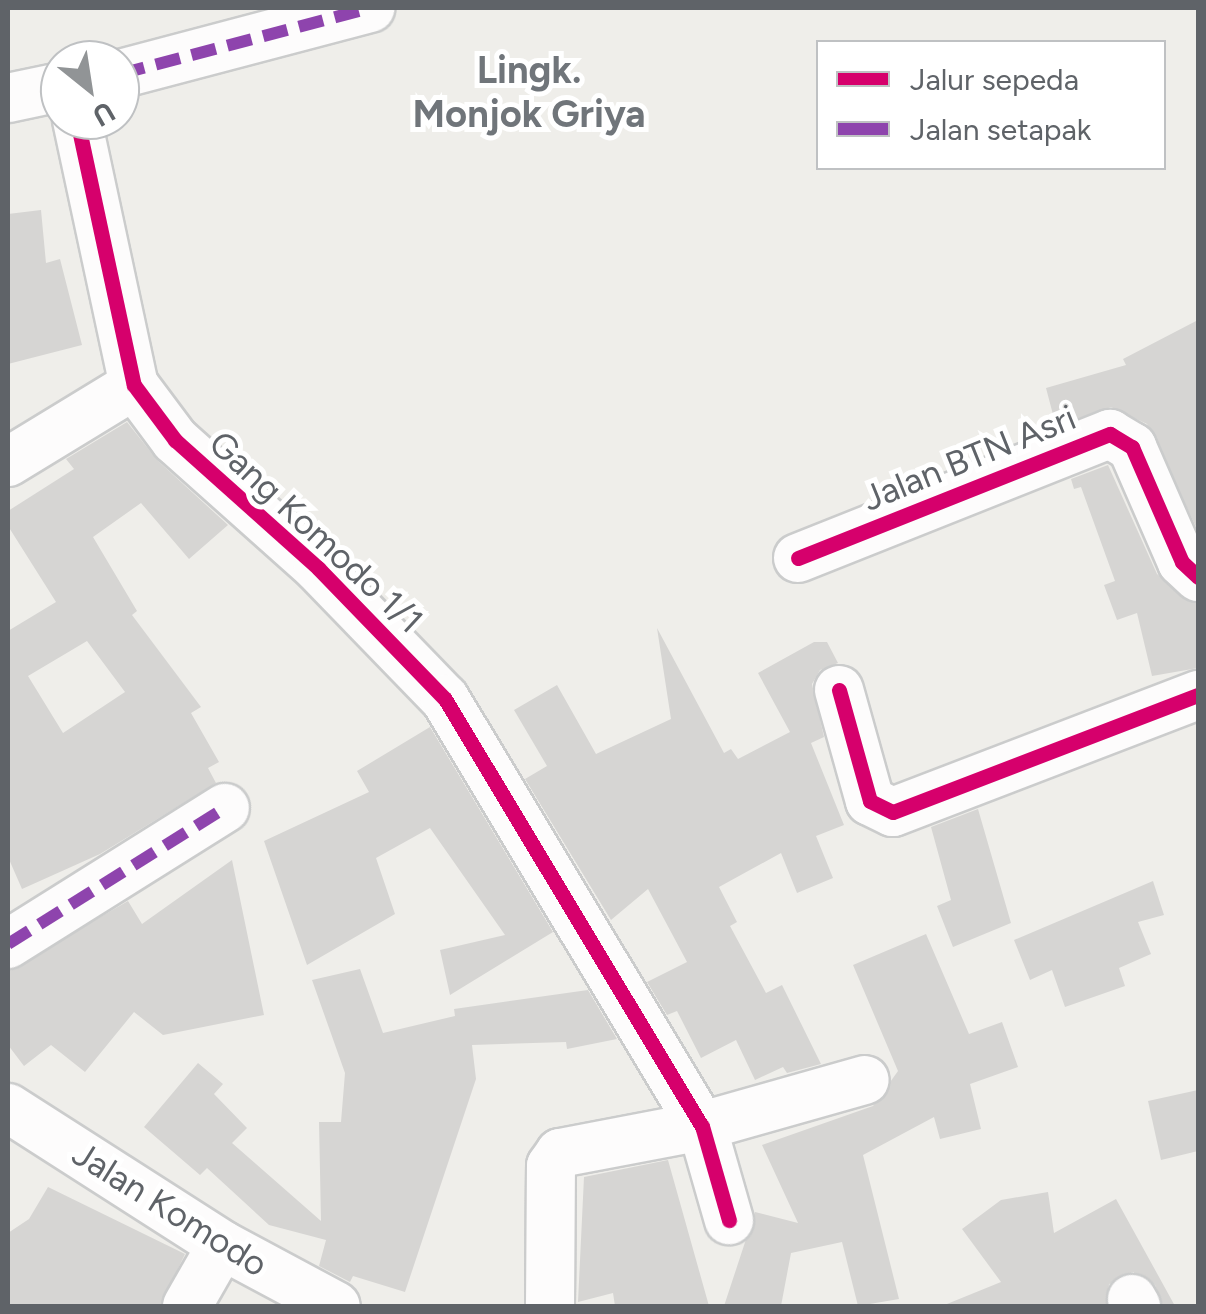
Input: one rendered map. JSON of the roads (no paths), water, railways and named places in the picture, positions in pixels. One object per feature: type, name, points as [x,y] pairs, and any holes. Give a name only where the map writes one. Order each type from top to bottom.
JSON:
[{"type":"street","points":[[140,69],[370,8]]},
{"type":"street","points":[[8,98],[40,91]]},
{"type":"street","name":"Gang Komodo 1/1","points":[[81,140],[134,385],[175,440],[318,568],[445,699],[702,1126],[729,1220]]},
{"type":"street","points":[[8,462],[134,385]]},
{"type":"street","name":"Jalan BTN Asri","points":[[798,558],[1110,434],[1132,446],[1182,562],[1198,577]]},
{"type":"street","points":[[839,690],[870,801],[893,812],[1198,695]]},
{"type":"street","points":[[8,944],[225,808]]},
{"type":"street","points":[[550,1306],[554,1159],[569,1149],[702,1126],[865,1080]]},
{"type":"street","name":"Jalan Komodo","points":[[8,1108],[222,1245],[336,1306]]},
{"type":"street","points":[[187,1306],[222,1245]]},
{"type":"district","name":"Lingk. Monjok Griya","points":[[529,92]]}]
